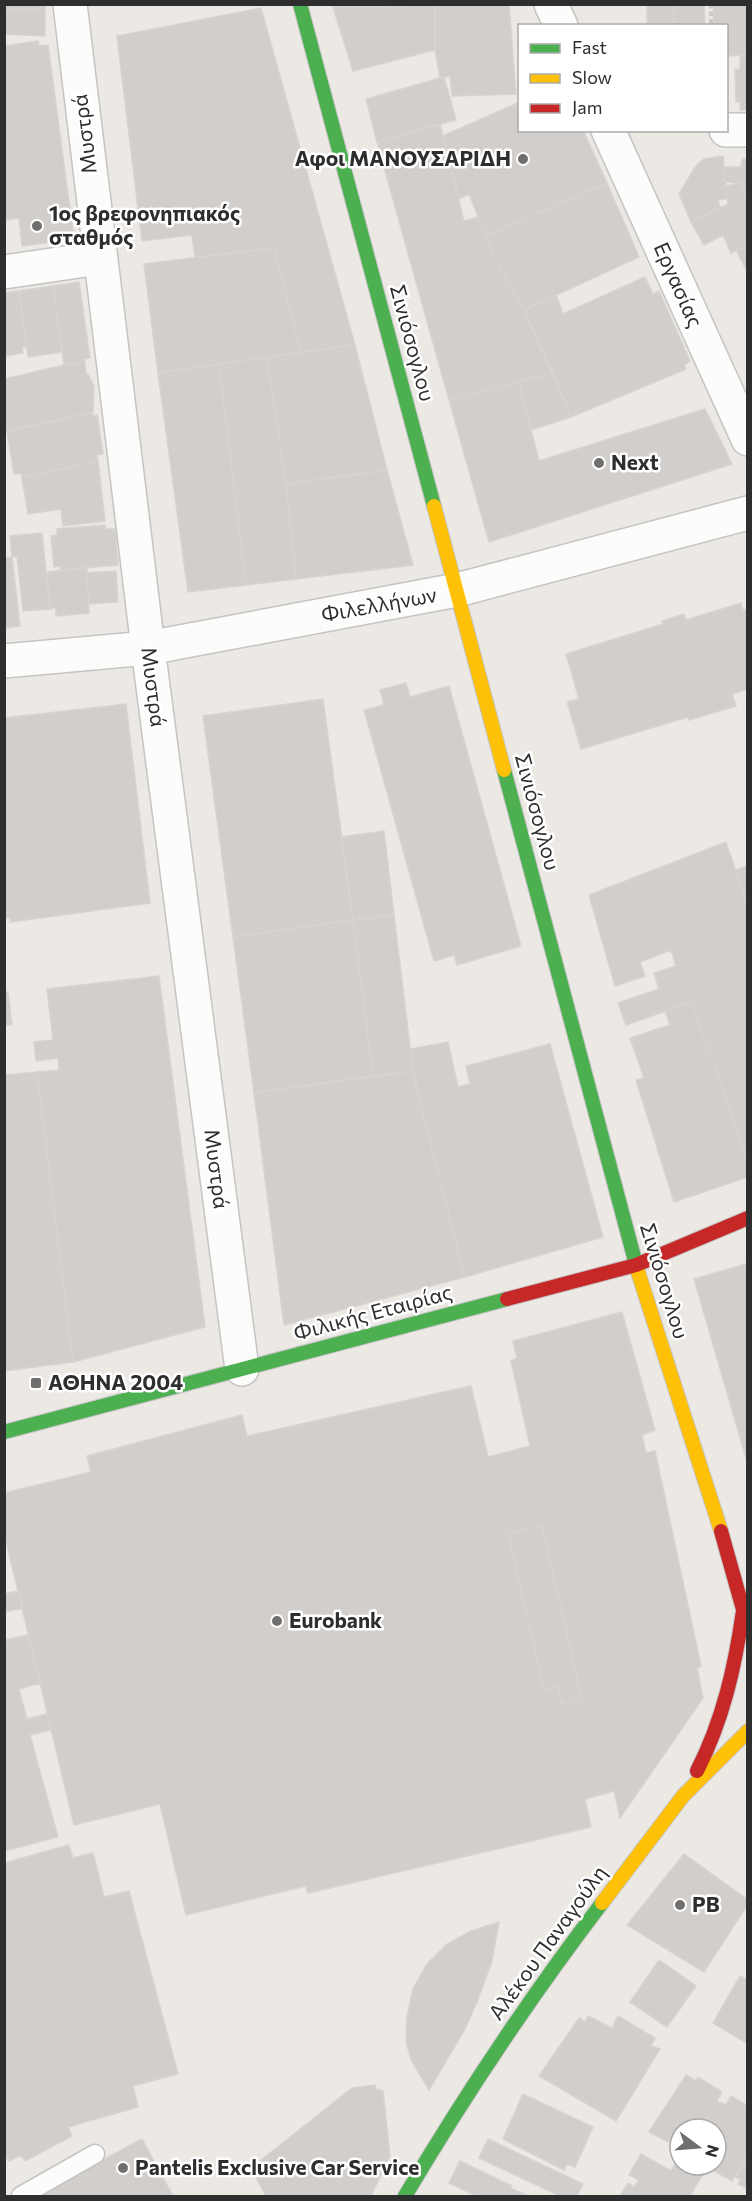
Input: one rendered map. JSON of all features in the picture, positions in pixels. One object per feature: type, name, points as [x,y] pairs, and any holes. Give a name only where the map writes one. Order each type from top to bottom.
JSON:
[{"type":"street","name":"Μυστρά","points":[[70,4],[148,648],[242,1370]]},
{"type":"street","name":"Σινιόσογλου","points":[[300,4],[636,1265],[717,1515],[747,1627]]},
{"type":"street","points":[[551,4],[560,24]]},
{"type":"street","points":[[728,130],[747,130]]},
{"type":"street","name":"Εργασίας","points":[[608,132],[747,439]]},
{"type":"street","points":[[4,272],[99,258]]},
{"type":"street","name":"Φιλελλήνων","points":[[4,661],[148,648],[457,590],[747,513]]},
{"type":"street","name":"Φιλικής Εταιρίας","points":[[4,1432],[636,1265],[747,1218]]},
{"type":"street","points":[[683,1796],[707,1754],[726,1702],[736,1660],[743,1611]]},
{"type":"street","name":"Αλέκου Παναγούλη","points":[[405,2196],[555,1964],[683,1796],[747,1731]]},
{"type":"lane","points":[[21,2196],[95,2154]]},
{"type":"path","points":[[711,4],[711,24]]},
{"type":"building","points":[[4,4],[46,4],[45,10],[4,9]]},
{"type":"building","points":[[509,4],[516,94],[452,96],[450,76],[440,78],[435,50],[435,5]]},
{"type":"building","points":[[647,4],[674,4],[674,24],[647,24]]},
{"type":"building","points":[[674,4],[704,4],[705,24],[674,24]]},
{"type":"building","points":[[714,4],[748,4],[748,55],[728,56],[728,24],[713,24]]},
{"type":"building","points":[[435,5],[435,50],[353,71],[333,7]]},
{"type":"building","points":[[261,8],[355,345],[301,352],[274,248],[195,257],[192,235],[142,241],[117,36]]},
{"type":"building","points":[[4,9],[45,10],[45,36],[4,34]]},
{"type":"building","points":[[38,41],[39,46],[48,45],[74,239],[22,246],[19,218],[4,220],[4,46]]},
{"type":"building","points":[[740,55],[748,55],[748,110],[740,110],[741,102],[736,102],[735,69],[740,69]]},
{"type":"building","points":[[444,77],[456,120],[377,142],[366,99]]},
{"type":"building","name":"Αφοι ΜΑΝΟΥΣΑΡΙΔΗ","points":[[518,103],[518,132],[584,132],[607,183],[486,236],[469,194],[459,199],[443,136]]},
{"type":"building","points":[[440,124],[464,221],[478,217],[496,260],[524,310],[553,373],[449,400],[377,142]]},
{"type":"building","points":[[723,156],[727,199],[718,199],[720,207],[691,222],[679,194],[695,167],[704,159]]},
{"type":"building","points":[[742,159],[748,159],[748,203],[740,183],[725,182],[724,167],[741,167]]},
{"type":"building","points":[[607,183],[639,257],[524,310],[496,260],[486,236]]},
{"type":"building","points":[[740,183],[748,203],[748,246],[731,253],[723,235],[704,245],[691,222],[728,204],[725,186]]},
{"type":"building","points":[[748,246],[748,273],[736,250]]},
{"type":"building","points":[[274,248],[301,352],[158,373],[144,264]]},
{"type":"building","points":[[645,277],[653,294],[659,291],[690,361],[684,365],[686,369],[571,417],[524,310],[556,295],[563,314]]},
{"type":"building","points":[[79,282],[90,358],[84,359],[85,363],[64,365],[53,286]]},
{"type":"building","points":[[53,286],[62,352],[28,357],[19,291]]},
{"type":"building","points":[[19,291],[27,347],[22,347],[23,353],[4,356],[4,293]]},
{"type":"building","points":[[355,345],[387,470],[286,484],[267,357]]},
{"type":"building","points":[[267,357],[286,484],[296,579],[246,585],[219,364]]},
{"type":"building","points":[[85,363],[86,374],[94,387],[93,412],[4,432],[4,379],[64,365]]},
{"type":"building","points":[[219,364],[246,585],[188,592],[158,373]]},
{"type":"building","points":[[553,373],[571,417],[531,430],[519,382]]},
{"type":"building","name":"Next","points":[[519,382],[539,461],[705,409],[732,464],[489,542],[449,400]]},
{"type":"building","points":[[93,412],[93,417],[97,415],[103,454],[97,455],[98,461],[22,478],[21,473],[14,474],[7,432]]},
{"type":"building","points":[[98,461],[105,521],[63,526],[61,509],[28,514],[22,478]]},
{"type":"building","points":[[387,470],[413,565],[296,579],[286,484]]},
{"type":"building","points":[[105,525],[106,529],[115,529],[118,565],[60,570],[60,566],[54,567],[51,536],[57,535],[57,529]]},
{"type":"building","points":[[42,533],[50,609],[23,611],[17,556],[12,557],[10,536]]},
{"type":"building","points":[[12,557],[20,626],[4,628],[4,558]]},
{"type":"building","points":[[87,567],[89,613],[56,616],[56,607],[50,609],[47,572]]},
{"type":"building","points":[[116,571],[118,602],[89,604],[87,573]]},
{"type":"building","points":[[741,603],[743,610],[748,609],[748,689],[732,694],[736,706],[689,720],[688,717],[581,749],[567,702],[579,699],[566,654],[663,624],[662,621],[684,614],[686,620]]},
{"type":"building","points":[[406,683],[410,697],[449,686],[521,946],[457,965],[454,955],[434,961],[364,710],[384,705],[380,690]]},
{"type":"building","points":[[323,699],[353,920],[233,937],[203,716]]},
{"type":"building","points":[[126,704],[150,903],[10,922],[11,918],[4,918],[4,718]]},
{"type":"building","points":[[384,831],[394,915],[353,920],[341,837]]},
{"type":"building","points":[[726,842],[748,907],[748,1163],[692,1002],[626,1025],[618,1003],[659,989],[654,973],[676,966],[671,950],[640,962],[645,976],[615,986],[589,895]]},
{"type":"building","points":[[748,865],[748,907],[736,870]]},
{"type":"building","points":[[394,915],[413,1071],[373,1076],[353,920]]},
{"type":"building","points":[[353,920],[373,1076],[254,1093],[233,937]]},
{"type":"building","points":[[159,976],[205,1327],[73,1362],[37,1072],[59,1070],[58,1058],[36,1061],[34,1042],[53,1040],[47,989]]},
{"type":"building","points":[[4,992],[8,992],[12,1025],[4,1025]]},
{"type":"building","points":[[692,1002],[748,1163],[748,1177],[674,1202],[636,1080],[644,1078],[630,1038],[670,1025],[665,1011]]},
{"type":"building","points":[[448,1042],[458,1087],[470,1084],[466,1066],[550,1044],[603,1237],[465,1277],[418,1095],[410,1049]]},
{"type":"building","points":[[413,1071],[465,1277],[284,1325],[254,1093]]},
{"type":"building","points":[[37,1072],[73,1362],[4,1371],[4,1075]]},
{"type":"building","points":[[746,1264],[748,1270],[748,1465],[694,1279]]},
{"type":"building","name":"Eurobank","points":[[622,1312],[655,1430],[642,1435],[646,1453],[655,1451],[701,1666],[697,1668],[703,1698],[620,1818],[614,1791],[585,1799],[591,1827],[308,1893],[306,1886],[186,1915],[160,1804],[74,1825],[4,1533],[4,1493],[91,1472],[87,1456],[242,1415],[247,1436],[471,1386],[488,1457],[530,1446],[511,1361],[517,1358],[513,1341]],"holes":[[[542,1526],[582,1699],[562,1703],[558,1687],[544,1690],[508,1533]]]},
{"type":"building","points":[[542,1526],[582,1699],[562,1703],[558,1687],[544,1690],[508,1533]]},
{"type":"building","points":[[18,1591],[23,1608],[4,1612],[4,1594]]},
{"type":"building","points":[[28,1635],[41,1683],[19,1689],[27,1719],[47,1714],[51,1730],[30,1735],[58,1837],[4,1851],[4,1637],[5,1640]]},
{"type":"building","points":[[69,1845],[73,1858],[93,1853],[104,1897],[129,1891],[178,2074],[133,2086],[138,2107],[68,2127],[72,2136],[25,2161],[21,2155],[9,2161],[4,2154],[4,1863]]},
{"type":"building","points":[[684,1854],[748,1900],[748,1904],[704,1972],[627,1925]]},
{"type":"building","points":[[499,1922],[492,1961],[477,2002],[464,2031],[429,2090],[411,2060],[406,2041],[407,2017],[413,1989],[427,1964],[447,1944],[471,1931]]},
{"type":"building","points":[[659,1960],[696,1986],[667,2027],[630,2002]]},
{"type":"building","points":[[740,1976],[748,1980],[748,2044],[713,2023]]},
{"type":"building","points":[[588,2016],[612,2028],[618,2016],[655,2038],[651,2046],[660,2049],[616,2121],[539,2076],[579,2018],[585,2022]]},
{"type":"building","points":[[686,2075],[696,2081],[698,2077],[722,2092],[717,2101],[726,2105],[731,2096],[748,2106],[748,2157],[732,2181],[725,2177],[728,2177],[728,2117],[668,2117],[668,2142],[649,2132]]},
{"type":"building","points":[[375,2085],[376,2089],[383,2091],[390,2156],[371,2196],[266,2196],[251,2168],[352,2088]]},
{"type":"building","points":[[523,2094],[593,2127],[575,2167],[567,2164],[564,2170],[503,2139]]},
{"type":"building","name":"Pantelis Exclusive Car Service","points":[[142,2139],[173,2196],[35,2196]]},
{"type":"building","points":[[488,2139],[583,2184],[577,2196],[560,2196],[479,2158]]},
{"type":"building","points":[[641,2154],[668,2169],[668,2177],[701,2177],[690,2196],[620,2196],[628,2183],[634,2187],[639,2180],[629,2175]]},
{"type":"building","points":[[748,2157],[748,2189],[738,2184],[741,2180],[736,2177]]},
{"type":"building","points":[[460,2161],[528,2196],[477,2196],[449,2183]]},
{"type":"traffic: fast","points":[[300,4],[434,506]]},
{"type":"traffic: fast","points":[[504,770],[638,1272]]},
{"type":"traffic: fast","points":[[4,1432],[507,1299]]},
{"type":"traffic: fast","points":[[405,2196],[499,2046],[602,1903]]},
{"type":"traffic: slow","points":[[434,506],[504,770]]},
{"type":"traffic: slow","points":[[638,1272],[721,1531]]},
{"type":"traffic: slow","points":[[602,1903],[683,1796],[748,1731]]},
{"type":"traffic: jam","points":[[507,1299],[636,1265],[748,1218]]},
{"type":"traffic: jam","points":[[721,1531],[748,1627]]},
{"type":"traffic: jam","points":[[697,1771],[714,1732],[727,1693],[743,1611]]},
{"type":"place","name":"Αφοι ΜΑΝΟΥΣΑΡΙΔΗ","points":[[523,159]]},
{"type":"place","name":"1ος βρεφονηπιακός σταθμός","points":[[37,226]]},
{"type":"place","name":"Next","points":[[599,463]]},
{"type":"place","name":"ΑΘΗΝΑ 2004","points":[[36,1383]]},
{"type":"place","name":"Eurobank","points":[[277,1621]]},
{"type":"place","name":"PB","points":[[680,1905]]},
{"type":"place","name":"Pantelis Exclusive Car Service","points":[[123,2168]]}]
